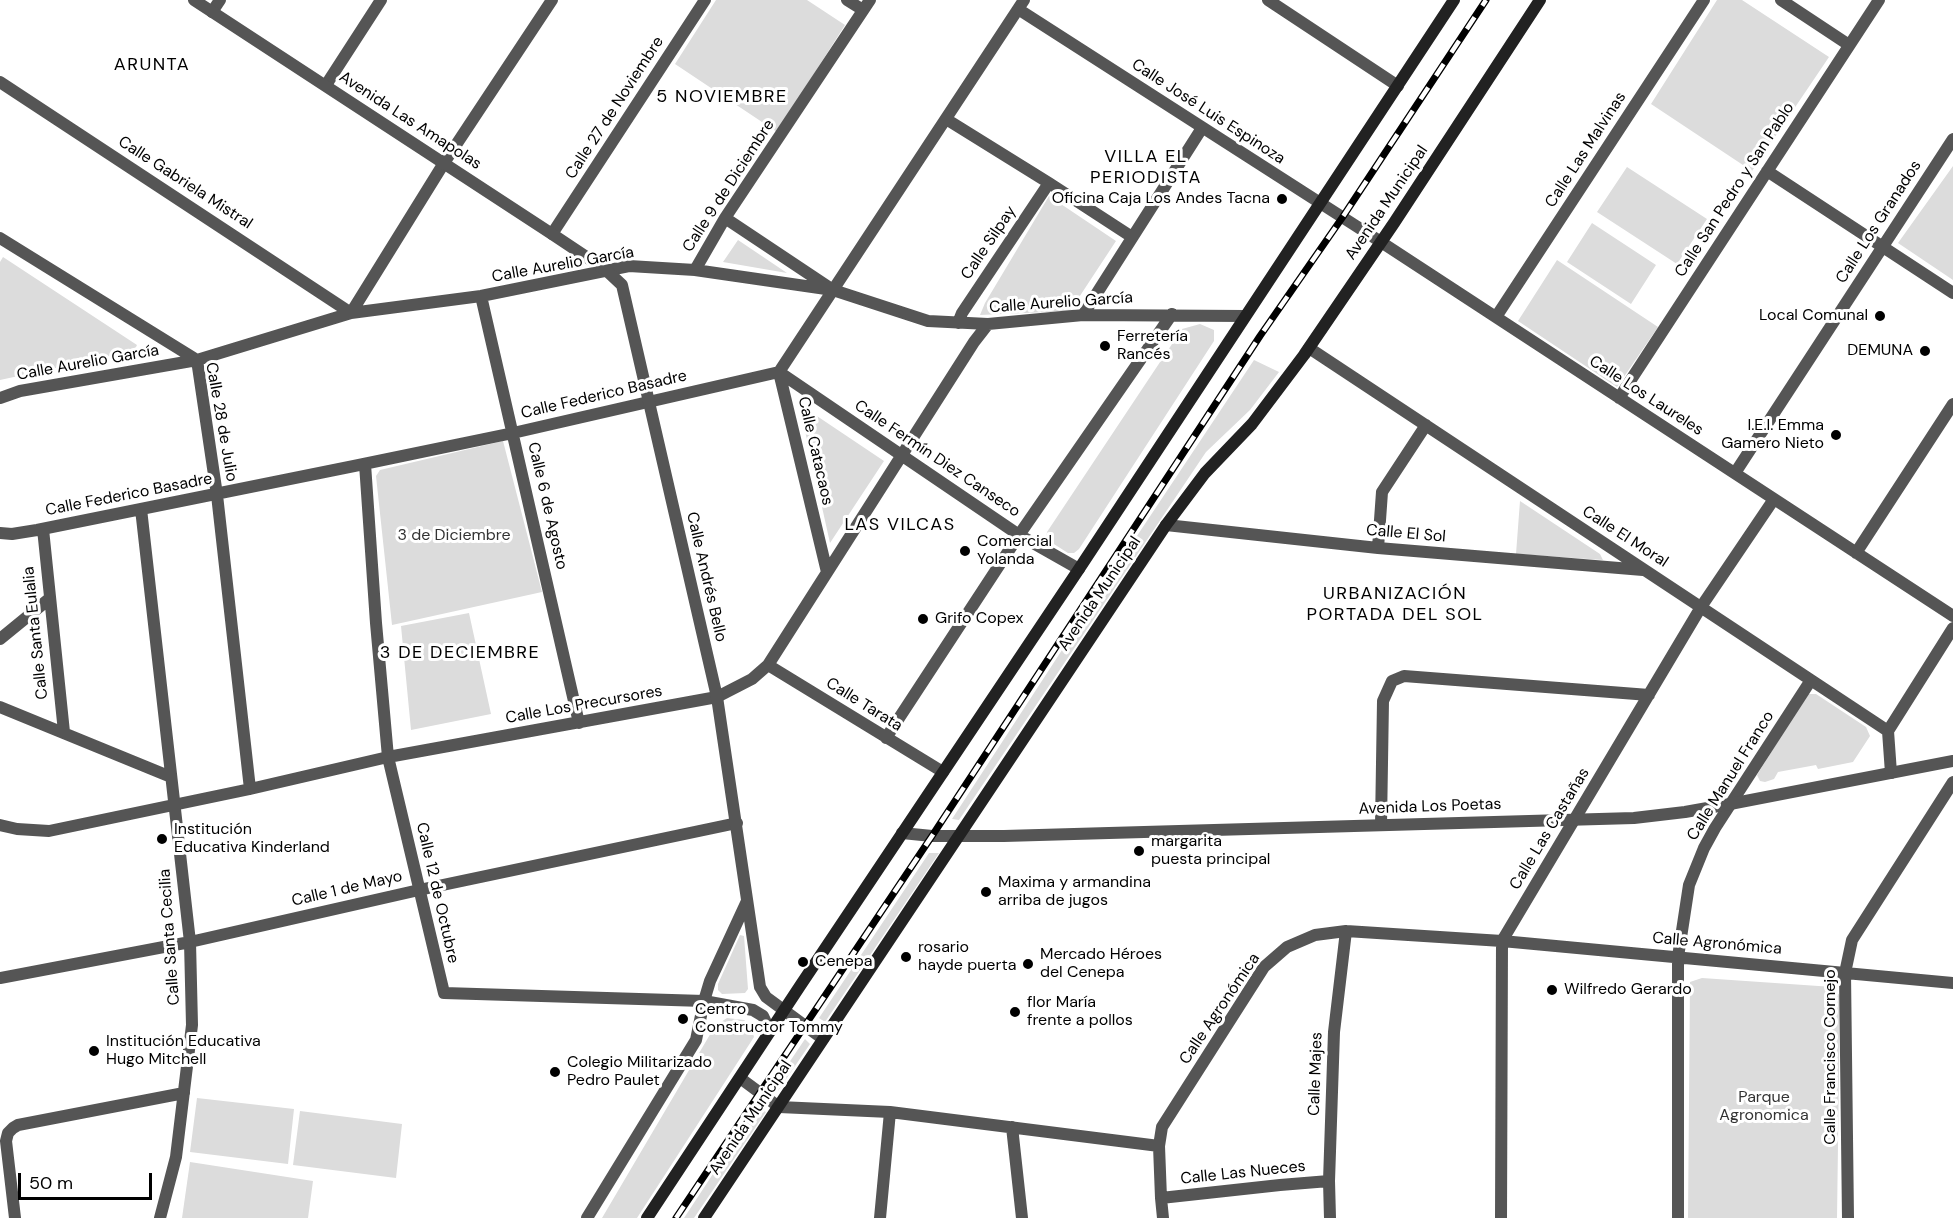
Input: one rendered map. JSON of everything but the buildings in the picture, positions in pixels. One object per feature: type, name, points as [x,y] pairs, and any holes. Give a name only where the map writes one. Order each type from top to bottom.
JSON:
[{"type":"main road","name":"Avenida Municipal","points":[[648,1218],[784,1009],[1079,569],[1455,0]]},
{"type":"main road","name":"Avenida Municipal","points":[[704,1218],[1166,525],[1205,473],[1258,416],[1309,348],[1381,243],[1540,0]]},
{"type":"street","name":"Avenida Las Amapolas","points":[[194,0],[606,270]]},
{"type":"street","points":[[212,12],[220,0]]},
{"type":"street","points":[[326,85],[381,0]]},
{"type":"street","points":[[351,313],[444,163],[552,0]]},
{"type":"street","name":"Calle 27 de Noviembre","points":[[552,234],[705,0]]},
{"type":"street","points":[[847,0],[867,5]]},
{"type":"street","points":[[1268,0],[1398,86]]},
{"type":"street","name":"Calle Las Malvinas","points":[[1496,317],[1704,0]]},
{"type":"street","points":[[1780,0],[1849,45]]},
{"type":"street","name":"Calle San Pedro y San Pablo","points":[[1618,398],[1879,0]]},
{"type":"street","name":"Calle 9 de Diciembre","points":[[695,270],[725,218],[867,5]]},
{"type":"street","points":[[779,372],[1021,5]]},
{"type":"street","name":"Calle José Luis Espinoza","points":[[1021,5],[1202,128],[1381,243]]},
{"type":"street","name":"Calle Gabriela Mistral","points":[[0,82],[351,313]]},
{"type":"street","points":[[946,119],[1132,237]]},
{"type":"street","points":[[1083,315],[1202,128]]},
{"type":"street","name":"Calle Los Granados","points":[[1735,473],[1953,139]]},
{"type":"street","points":[[1767,171],[1953,293]]},
{"type":"street","name":"Calle Silpay","points":[[958,323],[962,313],[1049,183]]},
{"type":"street","points":[[725,218],[833,290]]},
{"type":"street","name":"Calle 28 de Julio","points":[[0,238],[197,360],[217,495],[250,789]]},
{"type":"street","name":"Calle Los Laureles","points":[[1381,243],[1953,616]]},
{"type":"street","name":"Calle Aurelio García","points":[[0,398],[20,391],[197,360],[351,313],[481,296],[629,266],[695,270],[833,290],[928,321],[988,324],[1083,315],[1245,316]]},
{"type":"street","name":"Calle Andrés Bello","points":[[606,270],[622,285],[717,697],[760,987],[766,997],[823,1039]]},
{"type":"street","name":"Calle 6 de Agosto","points":[[481,296],[579,723]]},
{"type":"street","points":[[886,738],[1019,535],[1172,314]]},
{"type":"street","name":"Calle Los Precursores","points":[[0,825],[17,829],[49,831],[250,789],[388,757],[717,697],[752,679],[768,665],[900,456],[988,324]]},
{"type":"street","name":"Calle El Moral","points":[[1309,348],[1888,731]]},
{"type":"street","name":"Calle Federico Basadre","points":[[0,533],[12,534],[43,529],[217,495],[513,433],[779,372]]},
{"type":"street","name":"Calle Fermín Diez Canseco","points":[[779,372],[1019,535],[1079,569]]},
{"type":"street","name":"Calle Catacaos","points":[[779,372],[827,572]]},
{"type":"street","points":[[1856,553],[1953,404]]},
{"type":"street","points":[[1378,548],[1382,492],[1426,425]]},
{"type":"street","name":"Calle 12 de Octubre","points":[[365,464],[388,757],[444,993],[704,1001],[753,1010],[763,1016],[770,1031]]},
{"type":"street","name":"Calle Las Castañas","points":[[1500,1218],[1502,941],[1701,607],[1774,499]]},
{"type":"street","name":"Calle Santa Cecilia","points":[[141,509],[190,942],[192,1025],[176,1156],[159,1218]]},
{"type":"street","name":"Calle El Sol","points":[[1166,525],[1378,548],[1644,570]]},
{"type":"street","name":"Calle Santa Eulalia","points":[[43,529],[48,599],[64,732]]},
{"type":"street","points":[[0,639],[48,599]]},
{"type":"street","points":[[1891,773],[1888,731],[1953,628]]},
{"type":"street","name":"Calle Tarata","points":[[768,665],[943,772]]},
{"type":"street","points":[[1381,825],[1383,701],[1392,681],[1404,676],[1649,695]]},
{"type":"street","name":"Calle Manuel Franco","points":[[1678,1218],[1678,957],[1689,885],[1704,848],[1730,804],[1811,680]]},
{"type":"street","points":[[0,707],[171,777]]},
{"type":"street","name":"Avenida Los Poetas","points":[[902,833],[932,837],[1634,818],[1730,804],[1953,761]]},
{"type":"street","name":"Calle Francisco Cornejo","points":[[1848,1218],[1845,973],[1852,940],[1953,782]]},
{"type":"street","name":"Calle 1 de Mayo","points":[[0,978],[190,942],[419,890],[737,823]]},
{"type":"street","points":[[587,1218],[696,1041],[710,981],[747,900]]},
{"type":"street","name":"Calle Agronómica","points":[[1163,1218],[1159,1146],[1162,1127],[1264,967],[1281,952],[1301,940],[1323,933],[1346,931],[1502,941],[1953,983]]},
{"type":"street","name":"Calle Majes","points":[[1330,1218],[1334,1032],[1346,931]]},
{"type":"street","points":[[740,1078],[779,1107],[890,1112],[1159,1146]]},
{"type":"street","points":[[15,1218],[6,1141],[8,1133],[18,1125],[184,1093]]},
{"type":"street","points":[[880,1218],[890,1112]]},
{"type":"street","points":[[1012,1127],[1022,1218]]},
{"type":"street","name":"Calle Las Nueces","points":[[1161,1198],[1329,1181]]},
{"type":"green space","points":[[716,0],[807,0],[845,25],[777,132],[675,64]]},
{"type":"green space","points":[[1717,0],[1742,0],[1829,57],[1752,171],[1651,104]]},
{"type":"green space","points":[[1953,166],[1953,280],[1898,243]]},
{"type":"green space","points":[[1627,167],[1707,219],[1677,264],[1597,212]]},
{"type":"green space","points":[[1049,196],[1116,241],[1070,311],[980,315],[985,303]]},
{"type":"green space","points":[[1592,223],[1656,265],[1631,304],[1567,262]]},
{"type":"green space","points":[[738,240],[787,273],[723,262]]},
{"type":"green space","points":[[3,257],[137,345],[134,351],[0,380],[0,262]]},
{"type":"green space","points":[[1557,260],[1658,327],[1617,387],[1518,321]]},
{"type":"green space","points":[[1200,324],[1214,330],[1214,341],[1079,549],[1074,553],[1068,553],[1046,539],[1047,532],[1182,329]]},
{"type":"green space","points":[[1254,360],[1279,372],[1250,410],[1206,452],[959,820],[952,819],[1103,587]]},
{"type":"green space","points":[[799,404],[884,461],[830,543]]},
{"type":"green space","name":"3 de Diciembre","points":[[503,441],[542,592],[392,625],[376,476],[380,470]]},
{"type":"green space","points":[[1520,501],[1600,554],[1603,560],[1516,554]]},
{"type":"green space","points":[[469,613],[491,714],[411,730],[401,626]]},
{"type":"green space","points":[[1807,694],[1816,694],[1866,727],[1870,736],[1853,762],[1818,769],[1816,765],[1778,772],[1774,779],[1760,781],[1757,775]]},
{"type":"green space","points":[[929,853],[939,853],[825,1022],[819,1018]]},
{"type":"green space","points":[[740,935],[744,936],[748,989],[745,993],[722,994],[718,990],[718,984]]},
{"type":"green space","name":"Parque Agronomica","points":[[1702,978],[1833,987],[1840,996],[1837,1218],[1688,1218],[1690,982]]},
{"type":"green space","points":[[727,1018],[744,1020],[751,1025],[754,1037],[637,1218],[602,1218],[715,1026]]},
{"type":"green space","points":[[805,1039],[810,1044],[778,1091],[772,1088]]},
{"type":"green space","points":[[197,1098],[294,1109],[288,1164],[190,1152]]},
{"type":"green space","points":[[757,1107],[766,1112],[694,1218],[684,1218]]},
{"type":"green space","points":[[300,1111],[402,1124],[396,1178],[293,1165]]},
{"type":"green space","points":[[190,1162],[313,1181],[308,1218],[182,1218]]},
{"type":"railway","points":[[676,1218],[932,836],[1260,336],[1342,218],[1486,0]]},
{"type":"place","name":"Oficina Caja Los Andes Tacna","points":[[1282,199]]},
{"type":"place","name":"Local Comunal","points":[[1880,316]]},
{"type":"place","name":"Ferretería Rancés","points":[[1105,346]]},
{"type":"place","name":"DEMUNA","points":[[1925,351]]},
{"type":"place","name":"I.E.I. Emma Gamero Nieto","points":[[1836,435]]},
{"type":"place","name":"Comercial Yolanda","points":[[965,551]]},
{"type":"place","name":"Grifo Copex","points":[[923,619]]},
{"type":"place","name":"Institución Educativa Kinderland","points":[[162,839]]},
{"type":"place","name":"margarita puesta principal","points":[[1139,851]]},
{"type":"place","name":"Maxima y armandina arriba de jugos","points":[[986,892]]},
{"type":"place","name":"rosario hayde puerta","points":[[906,957]]},
{"type":"place","name":"Cenepa","points":[[803,962]]},
{"type":"place","name":"Mercado Héroes del Cenepa","points":[[1028,964]]},
{"type":"place","name":"Wilfredo Gerardo","points":[[1552,990]]},
{"type":"place","name":"flor María frente a pollos","points":[[1015,1012]]},
{"type":"place","name":"Centro Constructor Tommy","points":[[683,1019]]},
{"type":"place","name":"Institución Educativa Hugo Mitchell","points":[[94,1051]]},
{"type":"place","name":"Colegio Militarizado Pedro Paulet","points":[[555,1072]]},
{"type":"district","name":"ARUNTA","points":[[152,65]]},
{"type":"district","name":"5 NOVIEMBRE","points":[[722,97]]},
{"type":"district","name":"VILLA EL PERIODISTA","points":[[1146,167]]},
{"type":"district","name":"LAS VILCAS","points":[[900,525]]},
{"type":"district","name":"URBANIZACIÓN PORTADA DEL SOL","points":[[1395,604]]},
{"type":"district","name":"3 DE DECIEMBRE","points":[[460,653]]}]
